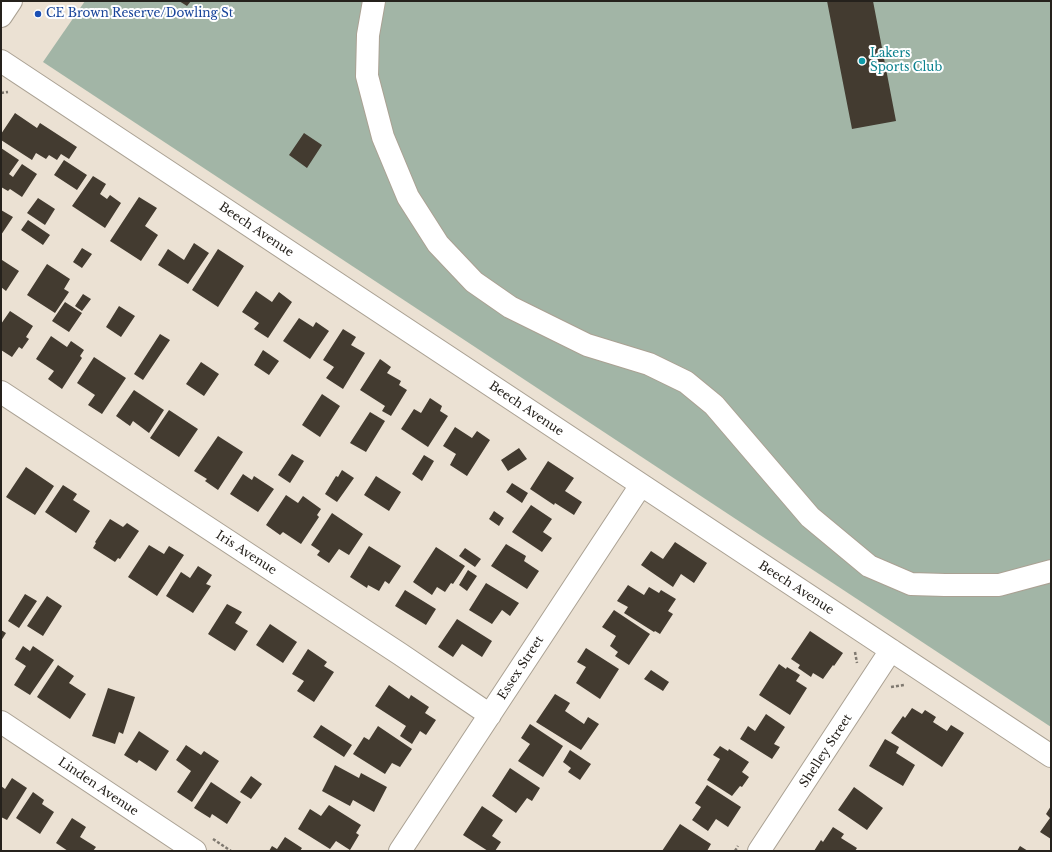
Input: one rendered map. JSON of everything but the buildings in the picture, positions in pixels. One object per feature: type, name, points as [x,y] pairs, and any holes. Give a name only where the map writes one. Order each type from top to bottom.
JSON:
[{"type":"street","points":[[374,1],[368,35],[368,76],[383,137],[408,197],[438,244],[474,282],[510,307],[587,345],[649,364],[686,382],[714,405],[810,517],[869,566],[911,584],[945,585],[999,585],[1051,571]]},
{"type":"street","name":"Beech Avenue","points":[[1,61],[1051,756]]},
{"type":"street","name":"Iris Avenue","points":[[1,392],[394,650],[490,716]]},
{"type":"street","name":"Essex Street","points":[[400,851],[641,485]]},
{"type":"street","name":"Shelley Street","points":[[759,851],[891,650]]},
{"type":"street","name":"Linden Avenue","points":[[1,722],[195,851]]},
{"type":"green space","points":[[85,1],[1051,2],[1051,727],[43,62]]},
{"type":"place","name":"CE Brown Reserve/Dowling St","points":[[38,14]]},
{"type":"place","name":"Lakers Sports Club","points":[[862,61]]}]
